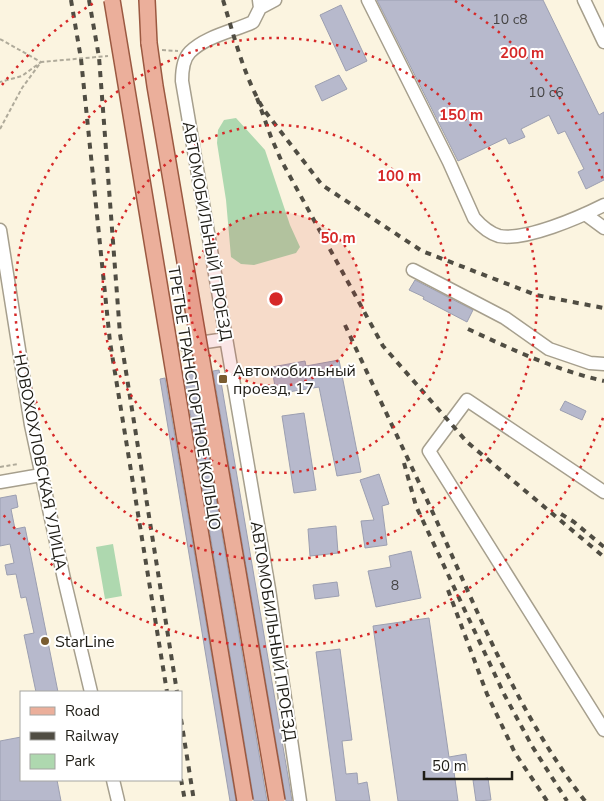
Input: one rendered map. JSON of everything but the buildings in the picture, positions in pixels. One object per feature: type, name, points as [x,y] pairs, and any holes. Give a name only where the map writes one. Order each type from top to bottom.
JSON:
[{"type":"main road","name":"ТРЕТЬЕ ТРАНСПОРТНОЕ КОЛЬЦО","points":[[112,0],[245,801]]},
{"type":"main road","name":"ТРЕТЬЕ ТРАНСПОРТНОЕ КОЛЬЦО","points":[[147,0],[149,43],[155,86],[277,801]]},
{"type":"street","points":[[190,52],[210,39],[253,22],[260,4],[275,0]]},
{"type":"street","points":[[368,0],[449,162],[474,218],[480,226],[501,236],[516,236],[531,233],[585,214],[604,205]]},
{"type":"street","points":[[584,0],[604,42]]},
{"type":"street","name":"АВТОМОБИЛЬНЫЙ ПРОЕЗД","points":[[190,52],[183,69],[182,81],[269,589],[300,801]]},
{"type":"street","points":[[585,214],[604,228]]},
{"type":"street","name":"НОВОХОХЛОВСКАЯ УЛИЦА","points":[[0,230],[31,425],[91,691]]},
{"type":"street","points":[[412,270],[505,318],[549,349],[590,363],[604,364]]},
{"type":"street","points":[[184,345],[226,339]]},
{"type":"street","points":[[604,492],[467,400],[429,451],[604,730]]},
{"type":"street","points":[[0,482],[41,475]]},
{"type":"street","points":[[113,781],[118,801]]},
{"type":"path","points":[[0,39],[41,62]]},
{"type":"path","points":[[156,50],[165,49],[190,52]]},
{"type":"path","points":[[0,82],[22,76],[41,62],[108,56]]},
{"type":"path","points":[[0,129],[22,88],[41,62]]},
{"type":"path","points":[[0,467],[18,464]]},
{"type":"green space","points":[[236,118],[265,150],[290,225],[300,247],[296,253],[254,265],[241,264],[231,257],[226,200],[217,143],[218,130],[224,120]]},
{"type":"green space","points":[[113,544],[122,596],[105,599],[96,547]]},
{"type":"railway","points":[[71,0],[81,59],[110,342],[167,691]]},
{"type":"railway","points":[[89,0],[99,57],[120,334],[177,691]]},
{"type":"railway","points":[[223,0],[240,56],[257,97],[264,110],[322,185],[422,251],[536,295],[604,308]]},
{"type":"railway","points":[[257,98],[281,160],[383,346],[467,442],[604,557]]},
{"type":"railway","points":[[345,325],[427,499],[486,632],[541,737],[585,801]]},
{"type":"railway","points":[[468,329],[518,352],[604,381]]},
{"type":"railway","points":[[404,463],[416,506],[504,694],[532,746],[567,801]]},
{"type":"railway","points":[[561,514],[574,522],[604,547]]},
{"type":"railway","points":[[448,590],[487,694],[515,753],[547,801]]},
{"type":"railway","points":[[182,725],[194,801]]},
{"type":"railway","points":[[181,781],[185,801]]},
{"type":"place","name":"Автомобильный проезд, 17","points":[[223,379]]},
{"type":"place","name":"StarLine","points":[[45,641]]}]
